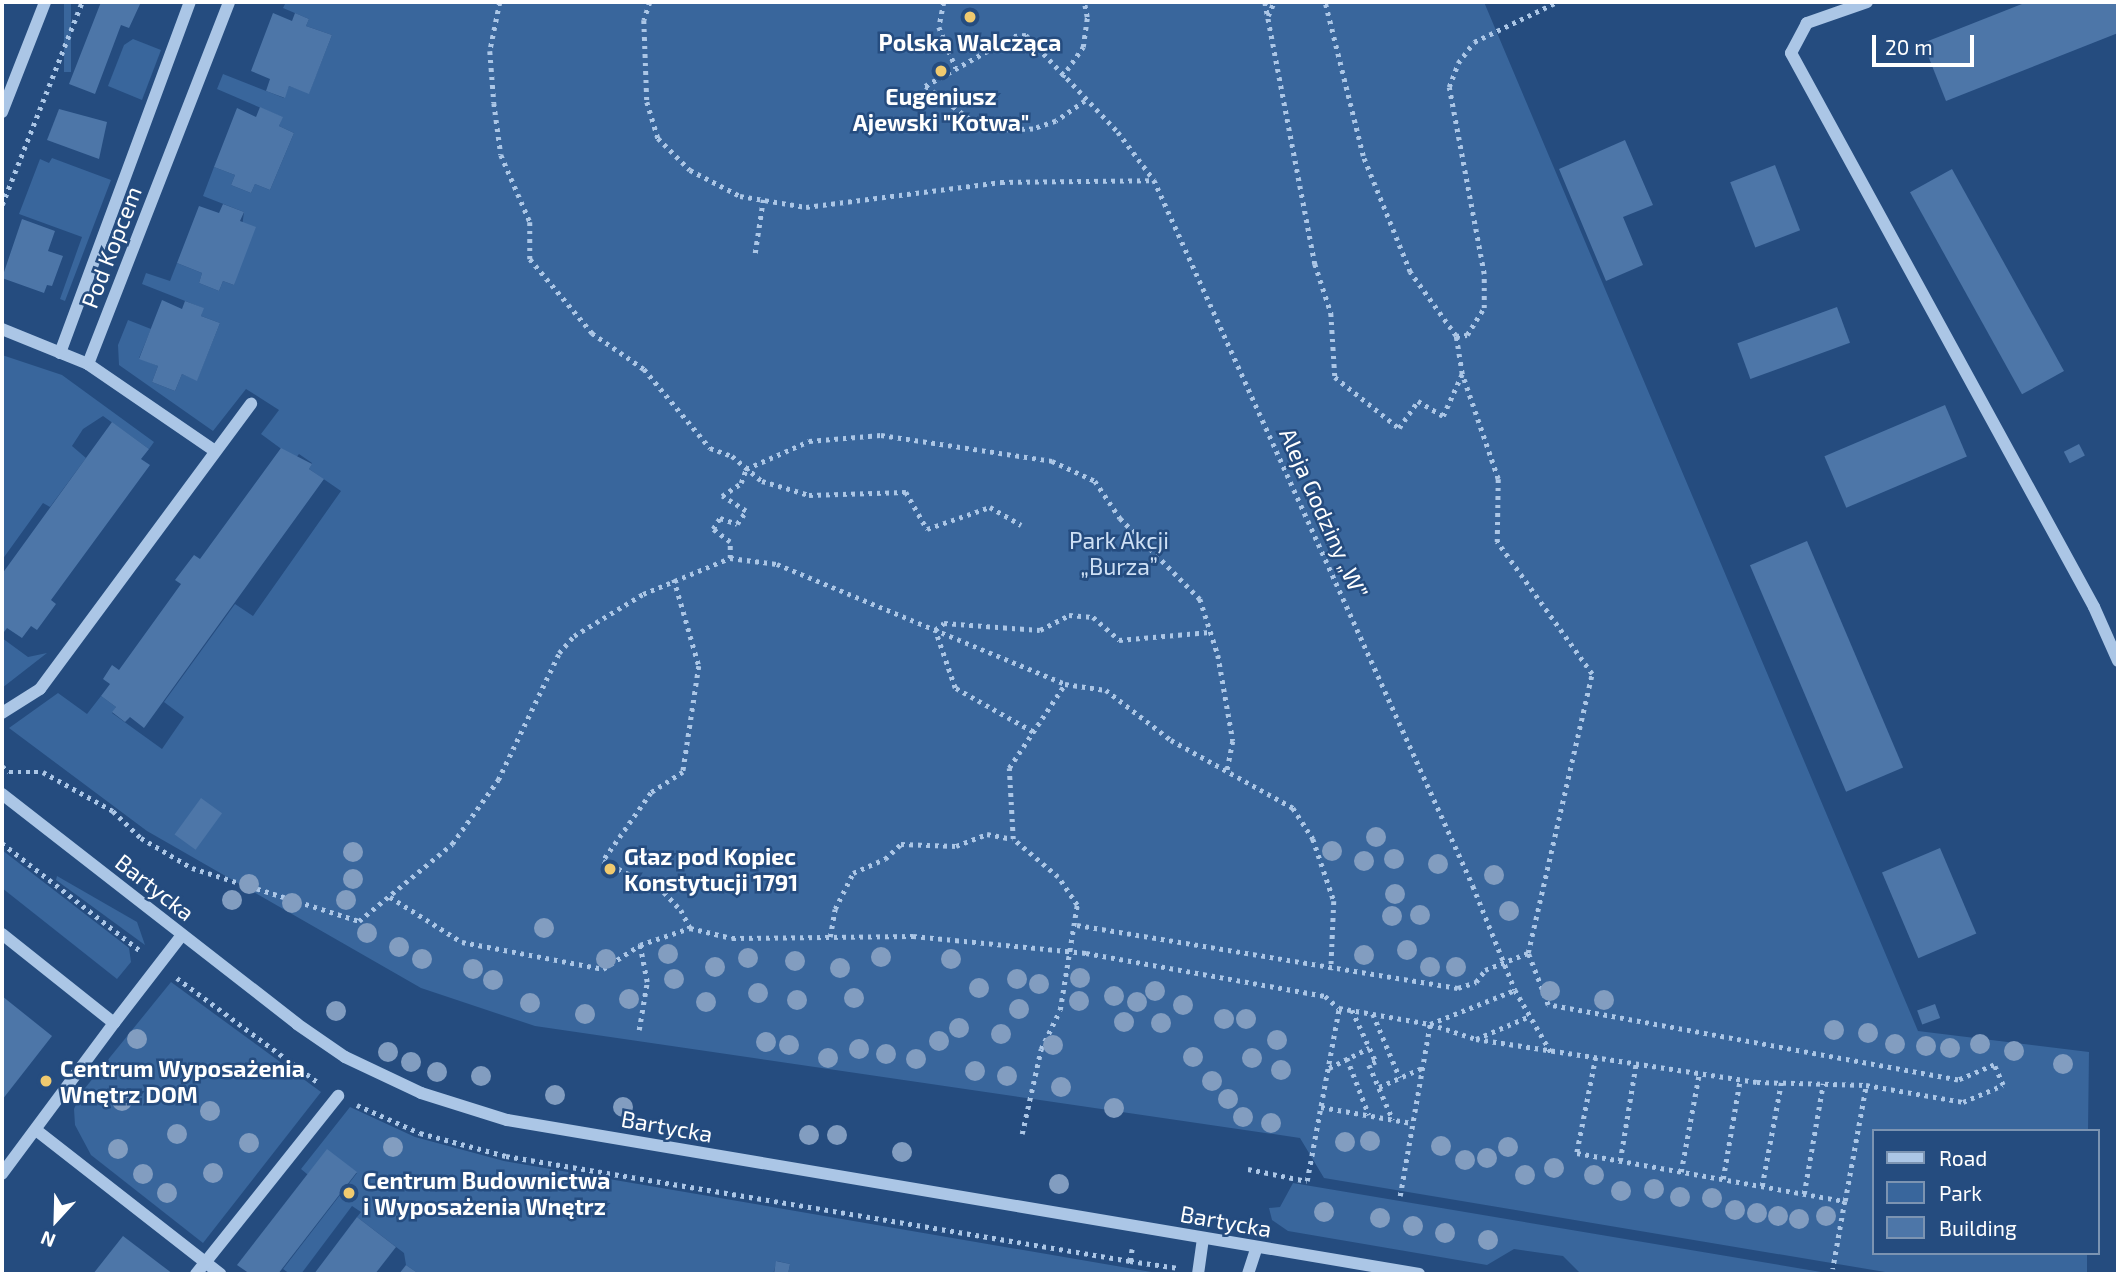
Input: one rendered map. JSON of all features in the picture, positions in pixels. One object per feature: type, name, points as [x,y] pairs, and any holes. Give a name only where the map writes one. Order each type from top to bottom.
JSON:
[{"type":"street","points":[[2,112],[45,2]]},
{"type":"street","points":[[60,353],[190,2]]},
{"type":"street","name":"Pod Kopcem","points":[[88,364],[229,2]]},
{"type":"street","points":[[1867,2],[1807,23],[1791,52],[2094,607],[2118,661]]},
{"type":"street","points":[[2,329],[88,364],[215,451]]},
{"type":"street","points":[[2,713],[40,689],[251,404]]},
{"type":"street","name":"Bartycka","points":[[2,794],[345,1057],[421,1093],[507,1120],[1419,1274]]},
{"type":"street","points":[[2,934],[114,1023]]},
{"type":"street","points":[[2,1174],[182,934]]},
{"type":"street","points":[[200,1269],[338,1096]]},
{"type":"street","points":[[36,1130],[200,1269],[220,1274]]},
{"type":"street","points":[[1198,1273],[1203,1238]]},
{"type":"street","points":[[1248,1274],[1257,1247]]},
{"type":"path","points":[[2,205],[82,2]]},
{"type":"path","points":[[500,2],[490,51],[494,103],[501,155],[530,222],[530,259],[593,333],[643,369],[710,448],[732,456],[762,481],[809,495],[906,492],[927,529],[990,507],[1021,525]]},
{"type":"path","points":[[650,2],[644,19],[647,102],[658,138],[690,170],[740,196],[806,207],[1001,182],[1154,180]]},
{"type":"path","points":[[944,2],[939,27],[956,68],[925,86],[969,119],[1009,130],[1033,129],[1056,121],[1085,101]]},
{"type":"path","points":[[1062,77],[1083,47],[1087,18],[1084,2]]},
{"type":"path","points":[[1265,2],[1266,20],[1315,264],[1331,313],[1335,377],[1399,428],[1418,401],[1443,416],[1462,374]]},
{"type":"path","points":[[1266,20],[1274,2]]},
{"type":"path","points":[[390,897],[462,942],[552,962],[603,969],[640,945],[690,929],[733,938],[913,936],[1070,952],[1325,996],[1339,1008],[1430,1024],[1476,1039],[1740,1080],[1866,1085],[1962,1102],[2003,1085],[1994,1065],[1958,1080],[1548,1005],[1528,953],[1592,674],[1497,542],[1498,479],[1462,374],[1456,337],[1410,272],[1363,156],[1325,2]]},
{"type":"path","points":[[1456,337],[1467,334],[1483,308],[1484,274],[1449,87],[1458,63],[1474,42],[1557,2]]},
{"type":"path","name":"Aleja Godziny „W”","points":[[956,68],[1014,36],[1026,35],[1062,77],[1118,132],[1154,180],[1505,962],[1515,990],[1551,1052]]},
{"type":"path","points":[[755,253],[763,200]]},
{"type":"path","points":[[730,558],[730,542],[713,529],[720,518],[737,524],[746,512],[722,496],[741,483],[746,469],[809,441],[881,435],[1052,461],[1095,481],[1120,518],[1200,599],[1219,655],[1233,741],[1227,771]]},
{"type":"path","points":[[9,772],[43,772],[113,811],[141,838],[192,868],[359,921],[452,844],[498,780],[559,653],[574,636],[615,608],[674,579],[730,558],[777,564],[1065,684],[1106,690],[1171,740],[1293,808],[1313,839],[1334,901],[1331,970]]},
{"type":"path","points":[[674,579],[699,666],[683,772],[651,793],[603,860],[664,892],[681,909],[690,929]]},
{"type":"path","points":[[934,630],[944,623],[1040,630],[1069,615],[1093,617],[1119,640],[1210,632]]},
{"type":"path","points":[[934,630],[955,688],[1033,732]]},
{"type":"path","points":[[1013,839],[1009,768],[1065,684]]},
{"type":"path","points":[[830,937],[835,909],[853,873],[885,859],[901,844],[956,846],[987,834],[1013,839],[1058,877],[1077,905],[1077,925],[1060,1010],[1041,1049],[1022,1134]]},
{"type":"path","points":[[1077,925],[1331,970],[1458,988],[1505,962],[1528,953]]},
{"type":"path","points":[[639,1030],[647,982],[640,945]]},
{"type":"path","points":[[1430,1024],[1515,990]]},
{"type":"path","points":[[1248,1169],[1307,1181],[1339,1008]]},
{"type":"path","points":[[1352,1010],[1376,1062],[1369,1065],[1393,1120]]},
{"type":"path","points":[[1373,1014],[1400,1078]]},
{"type":"path","points":[[1476,1039],[1530,1016]]},
{"type":"path","points":[[1400,1196],[1430,1024]]},
{"type":"path","points":[[1328,1069],[1369,1048]]},
{"type":"path","points":[[1596,1057],[1577,1153],[1845,1201]]},
{"type":"path","points":[[1347,1058],[1370,1116]]},
{"type":"path","points":[[1619,1161],[1636,1063]]},
{"type":"path","points":[[1379,1087],[1422,1067]]},
{"type":"path","points":[[1681,1172],[1699,1074]]},
{"type":"path","points":[[1723,1179],[1740,1080]]},
{"type":"path","points":[[1762,1186],[1781,1083]]},
{"type":"path","points":[[1804,1194],[1823,1084]]},
{"type":"path","points":[[1833,1269],[1866,1085]]},
{"type":"path","points":[[1321,1107],[1412,1123]]},
{"type":"path","points":[[1130,1261],[1198,1273]]},
{"type":"green space","points":[[64,2],[71,2],[71,72],[64,72]]},
{"type":"green space","name":"Park Akcji „Burza”","points":[[286,2],[1484,2],[1918,1031],[2089,1052],[2088,1129],[1871,1129],[1871,1255],[2087,1255],[2087,1274],[1897,1274],[1324,1178],[1300,1138],[535,1026],[421,988],[147,831],[9,728],[58,693],[87,714],[101,696],[116,707],[112,713],[162,749],[184,717],[164,702],[235,604],[253,616],[341,491],[309,469],[312,463],[299,454],[295,459],[261,434],[279,410],[246,389],[213,431],[119,365],[118,345],[128,320],[151,329],[139,358],[158,366],[152,382],[175,391],[182,374],[197,380],[220,323],[201,316],[203,308],[142,284],[146,273],[170,281],[177,263],[202,273],[199,283],[219,291],[223,281],[234,285],[244,212],[203,196],[214,167],[235,175],[231,185],[251,193],[255,184],[270,190],[294,133],[279,126],[282,117],[217,89],[223,74],[284,98],[289,86],[309,93],[332,35],[306,26],[309,19],[283,8]]},
{"type":"green space","points":[[133,39],[161,50],[142,100],[108,86],[124,45]]},
{"type":"green space","points":[[52,158],[111,180],[65,301],[60,299],[82,237],[19,214],[40,159],[49,163]]},
{"type":"green space","points":[[2,355],[62,375],[154,442],[149,449],[103,416],[83,429],[72,446],[86,458],[50,507],[43,503],[2,560]]},
{"type":"green space","points":[[2,638],[28,657],[47,653],[2,688]]},
{"type":"green space","points":[[2,850],[129,948],[131,962],[117,979],[2,888]]},
{"type":"green space","points":[[57,876],[137,922],[145,945],[56,880]]},
{"type":"green space","points":[[171,982],[321,1092],[203,1243],[91,1155],[75,1125],[74,1109],[81,1093]]},
{"type":"green space","points":[[350,1107],[415,1137],[504,1161],[1163,1274],[788,1274],[790,1264],[777,1261],[773,1274],[419,1274],[406,1265],[404,1253],[357,1217],[361,1212],[352,1206],[301,1274],[290,1274],[283,1269],[357,1173],[307,1174],[301,1169]]},
{"type":"green space","points":[[1293,1183],[1833,1274],[1581,1274],[1563,1256],[1514,1249],[1487,1265],[1288,1231],[1272,1220],[1269,1208],[1280,1207]]},
{"type":"building","points":[[101,2],[141,2],[129,28],[121,25],[95,94],[69,84]]},
{"type":"building","points":[[2027,2],[2118,2],[2118,33],[1946,101],[1923,43]]},
{"type":"building","points":[[273,13],[292,21],[295,13],[309,19],[306,26],[332,35],[309,94],[289,86],[285,98],[266,91],[270,79],[251,71]]},
{"type":"building","points":[[260,107],[283,117],[279,126],[294,133],[270,190],[255,184],[251,193],[231,185],[235,175],[214,167],[237,108],[256,117]]},
{"type":"building","points":[[59,109],[107,122],[99,159],[47,140]]},
{"type":"building","points":[[1625,140],[1653,205],[1623,217],[1643,265],[1606,281],[1559,169]]},
{"type":"building","points":[[1775,165],[1800,230],[1755,248],[1730,182]]},
{"type":"building","points":[[1952,169],[2064,371],[2022,394],[1910,192]]},
{"type":"building","points":[[223,204],[244,212],[240,221],[256,227],[234,285],[223,281],[219,291],[199,283],[202,273],[177,263],[199,206],[219,213]]},
{"type":"building","points":[[22,219],[55,231],[48,251],[63,256],[52,286],[47,285],[44,293],[2,278]]},
{"type":"building","points":[[162,300],[182,309],[185,301],[204,308],[201,316],[220,323],[197,381],[182,374],[175,391],[152,382],[158,366],[139,359]]},
{"type":"building","points":[[1837,307],[1850,343],[1750,379],[1737,343]]},
{"type":"building","points":[[1945,405],[1967,457],[1846,508],[1824,456]]},
{"type":"building","points":[[112,422],[149,449],[141,459],[150,465],[51,600],[56,604],[37,630],[31,626],[22,638],[7,628],[4,632],[2,574]]},
{"type":"building","points":[[2079,444],[2085,456],[2070,463],[2064,452]]},
{"type":"building","points":[[281,448],[312,464],[309,469],[324,479],[144,728],[130,717],[125,722],[112,712],[116,707],[101,696],[110,684],[103,679],[112,665],[119,670],[181,584],[175,580],[194,555],[200,559]]},
{"type":"building","points":[[1807,541],[1903,767],[1846,792],[1750,565]]},
{"type":"building","points":[[201,798],[222,813],[196,850],[175,834]]},
{"type":"building","points":[[1940,848],[1976,934],[1918,958],[1882,873]]},
{"type":"building","points":[[2,996],[52,1036],[2,1100]]},
{"type":"building","points":[[1935,1004],[1940,1018],[1922,1025],[1917,1010]]},
{"type":"building","points":[[327,1149],[357,1172],[278,1274],[250,1274],[237,1265]]},
{"type":"building","points":[[357,1217],[396,1247],[375,1274],[314,1274]]},
{"type":"building","points":[[123,1236],[173,1274],[93,1274]]},
{"type":"building","points":[[776,1261],[790,1264],[788,1274],[774,1274]]},
{"type":"building","points":[[406,1265],[419,1274],[399,1274]]},
{"type":"place","name":"Polska Walcząca","points":[[970,17]]},
{"type":"place","name":"Eugeniusz Ajewski \"Kotwa\"","points":[[941,71]]},
{"type":"place","name":"Głaz pod Kopiec Konstytucji 1791","points":[[610,869]]},
{"type":"place","name":"Centrum Wyposażenia Wnętrz DOM","points":[[46,1081]]},
{"type":"place","name":"Centrum Budownictwa i Wyposażenia Wnętrz","points":[[349,1193]]}]
